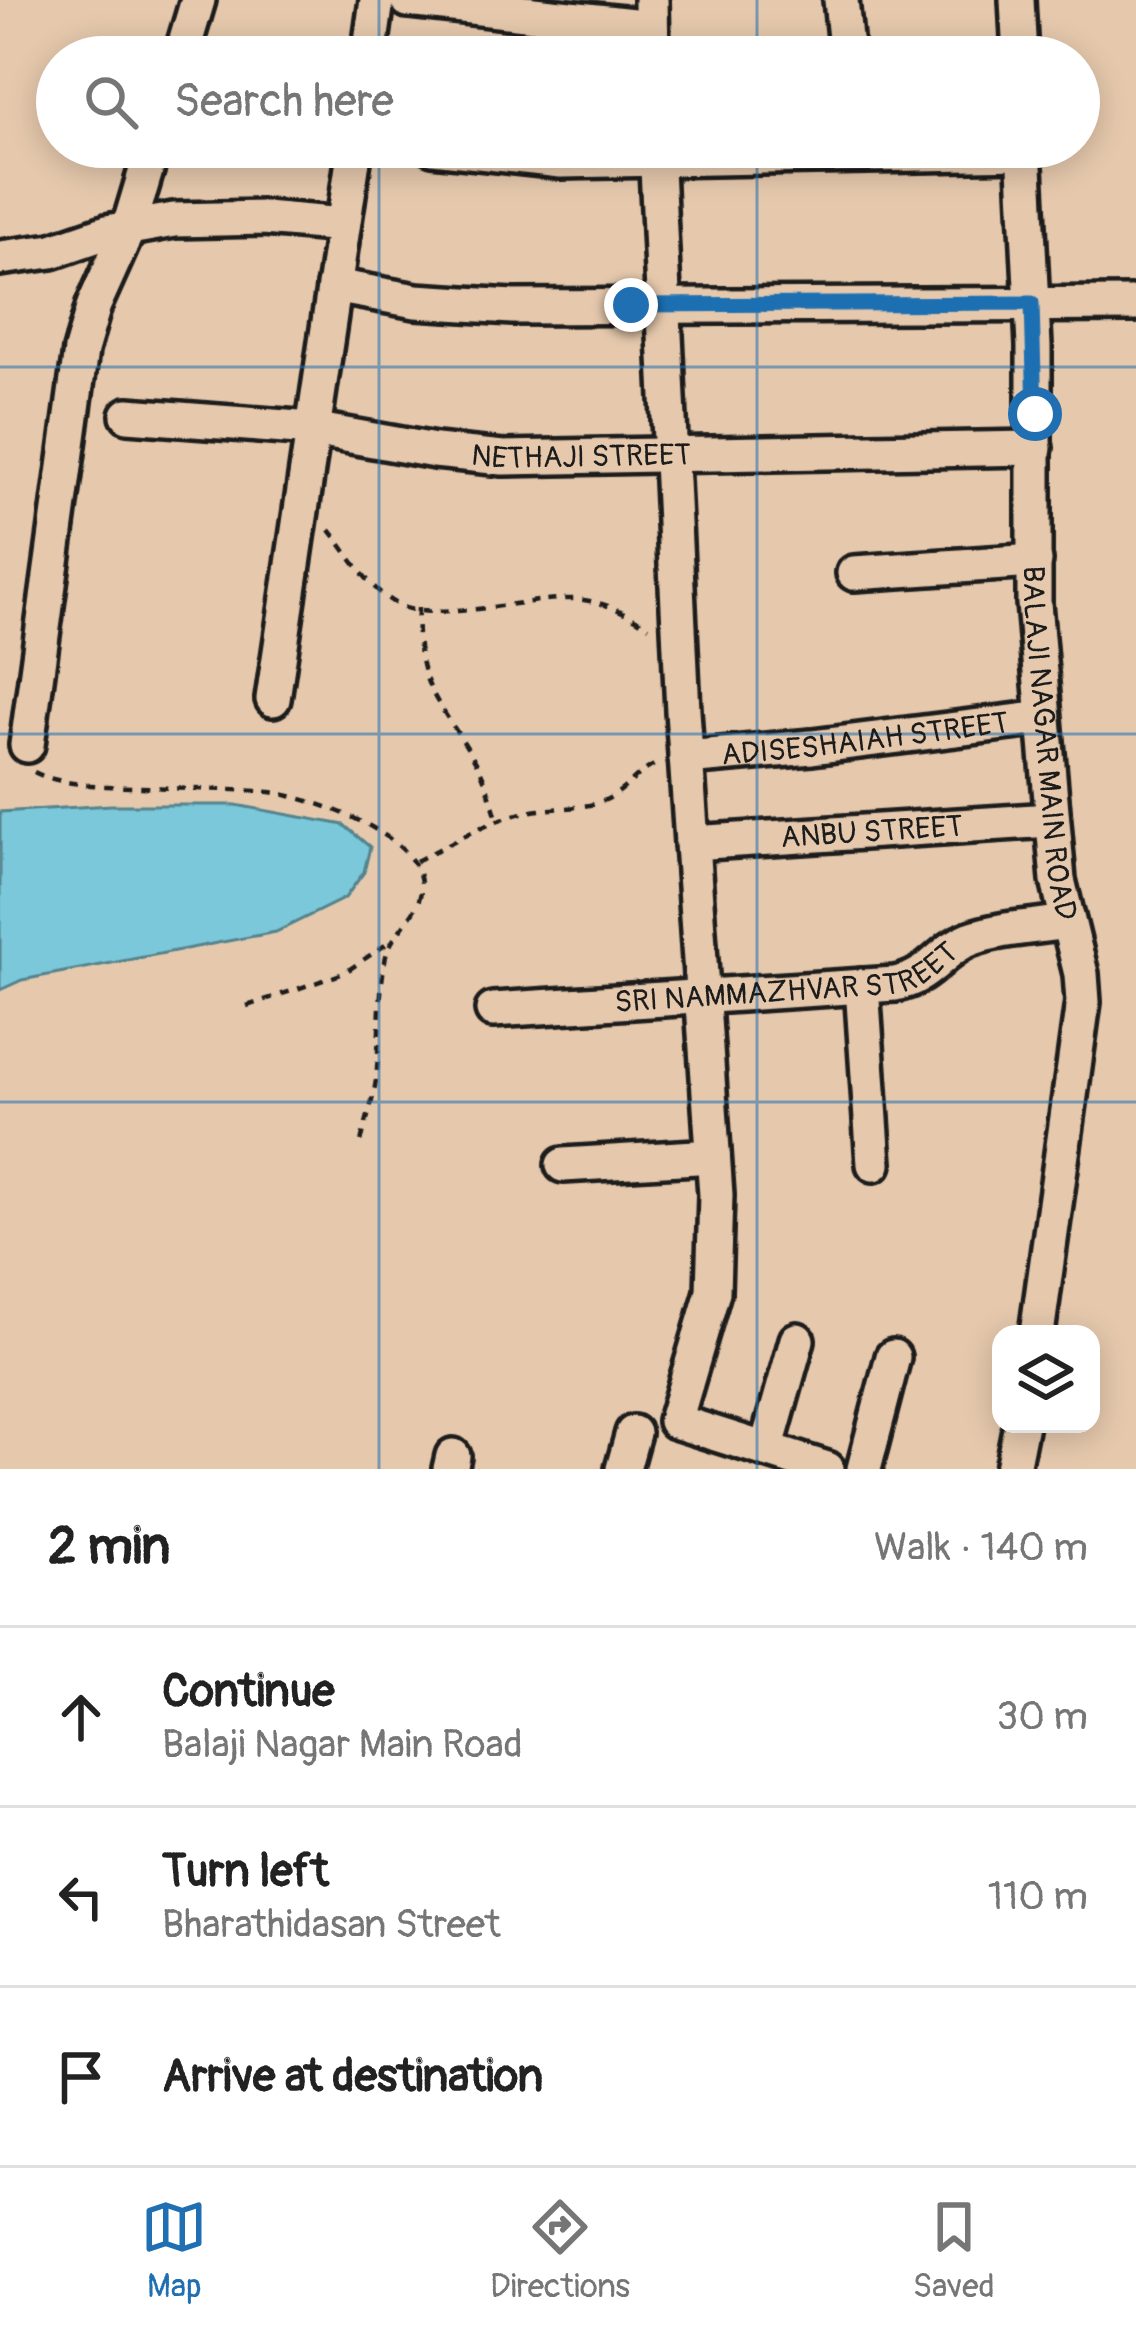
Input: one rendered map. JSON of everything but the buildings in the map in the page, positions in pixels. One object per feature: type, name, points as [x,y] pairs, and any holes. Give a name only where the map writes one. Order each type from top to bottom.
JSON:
[{"type":"street","points":[[188,36],[199,0]]},
{"type":"street","points":[[372,36],[377,0]]},
{"type":"street","points":[[408,0],[507,6],[651,28]]},
{"type":"street","points":[[842,0],[845,36]]},
{"type":"street","points":[[1017,0],[1019,36]]},
{"type":"street","points":[[27,745],[82,350],[94,304],[129,226],[147,168]]},
{"type":"street","points":[[273,699],[352,168]]},
{"type":"street","points":[[657,168],[717,1257],[713,1292],[675,1421],[827,1469]]},
{"type":"street","name":"BALAJI NAGAR MAIN ROAD","points":[[1025,168],[1043,718],[1051,820],[1067,922],[1081,974],[1081,1029],[1037,1325]]},
{"type":"street","points":[[0,258],[52,251],[129,226],[219,217],[343,225]]},
{"type":"street","points":[[334,286],[457,305],[1136,304]]},
{"type":"street","name":"NETHAJI STREET","points":[[128,415],[312,429],[503,458],[1035,448]]},
{"type":"street","points":[[854,573],[1035,561]]},
{"type":"street","name":"ADISESHAIAH STREET","points":[[686,758],[835,745],[1043,718]]},
{"type":"street","name":"ANBU STREET","points":[[692,843],[1051,820]]},
{"type":"street","name":"SRI NAMMAZHVAR STREET","points":[[493,1010],[914,980],[969,939],[1067,922]]},
{"type":"street","points":[[862,986],[874,1164]]},
{"type":"street","points":[[562,1166],[713,1156]]},
{"type":"street","points":[[766,1450],[797,1340]]},
{"type":"street","points":[[864,1469],[893,1357]]},
{"type":"street","points":[[623,1469],[633,1433]]},
{"type":"street","points":[[1012,1469],[1019,1433]]},
{"type":"path","points":[[301,505],[331,531],[368,580],[400,607],[440,610],[573,598],[620,609],[680,645]]},
{"type":"path","points":[[418,608],[418,651],[429,692],[480,768],[498,821]]},
{"type":"path","points":[[27,745],[32,771],[44,777],[273,793],[338,810],[386,836],[416,861],[422,887],[417,906],[385,957],[375,1086],[361,1142]]},
{"type":"path","points":[[416,861],[498,821],[601,802],[621,792],[636,773],[686,758]]},
{"type":"path","points":[[247,1006],[344,973],[393,939]]},
{"type":"water","points":[[111,805],[236,805],[344,825],[370,847],[364,872],[345,898],[276,932],[22,980],[0,990],[0,812]]},
{"type":"route","points":[[631,305],[1032,303],[1035,414]]}]
